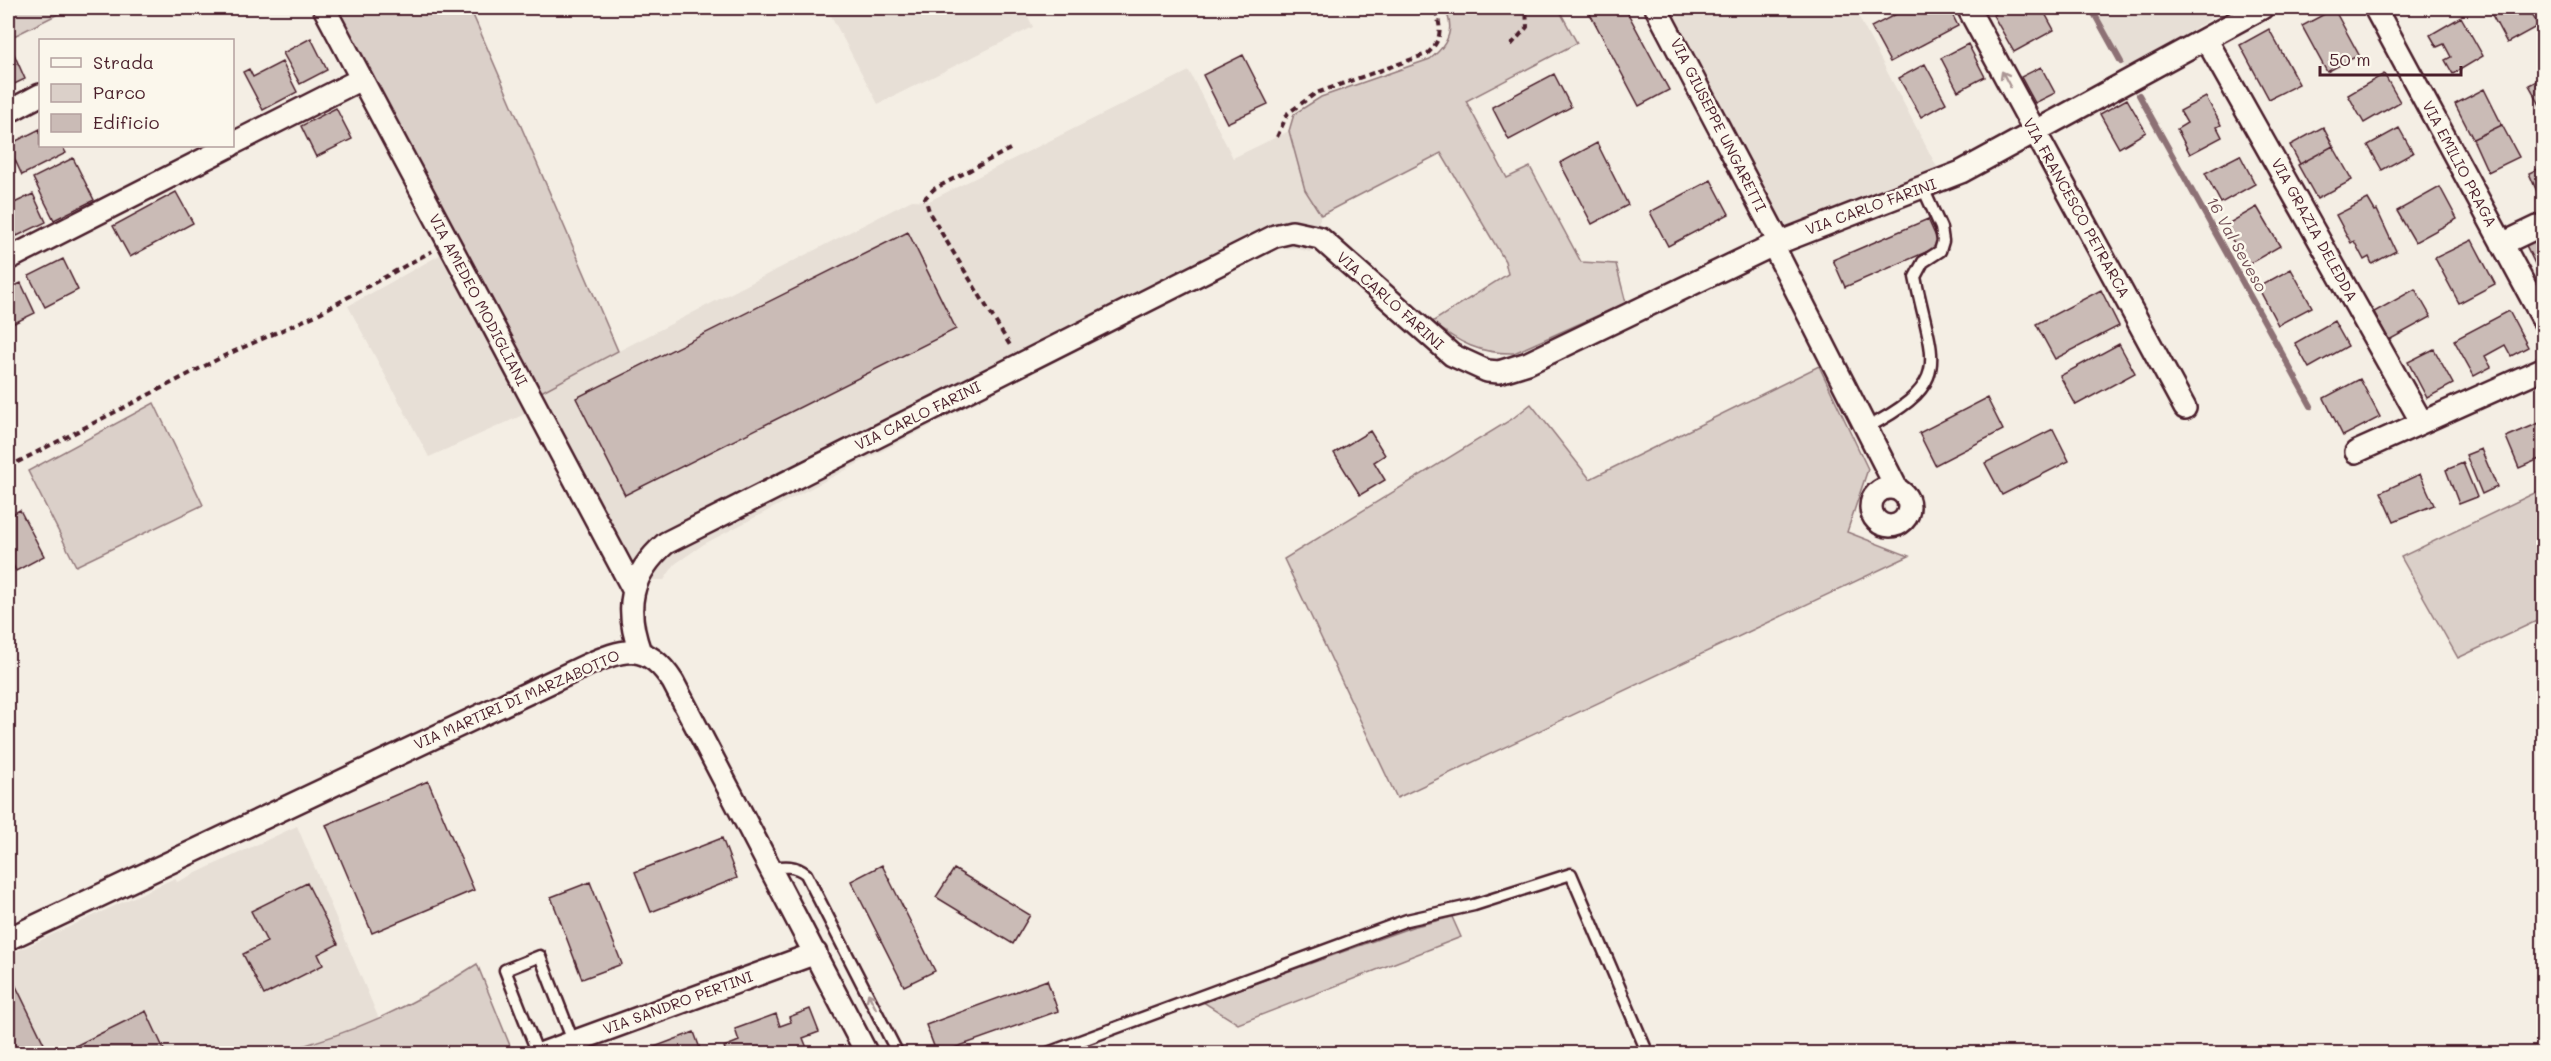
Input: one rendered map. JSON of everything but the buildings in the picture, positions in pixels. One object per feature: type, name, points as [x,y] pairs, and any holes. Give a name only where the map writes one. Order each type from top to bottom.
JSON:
[{"type":"street","name":"VIA AMEDEO MODIGLIANI","points":[[324,8],[634,591]]},
{"type":"street","name":"VIA GIUSEPPE UNGARETTI","points":[[1656,8],[1877,449],[1886,491]]},
{"type":"street","name":"VIA FRANCESCO PETRARCA","points":[[1968,8],[2185,408]]},
{"type":"street","name":"VIA CARLO FARINI","points":[[640,652],[630,620],[639,575],[655,553],[681,534],[1275,236],[1292,232],[1320,238],[1452,355],[1477,369],[1499,372],[1528,363],[1565,346],[1776,244],[1962,172],[2034,130],[2262,8]]},
{"type":"street","name":"VIA EMILIO PRAGA","points":[[2375,8],[2544,321]]},
{"type":"street","name":"VIA GRAZIA DELEDDA","points":[[2206,39],[2421,421]]},
{"type":"street","points":[[234,143],[361,79]]},
{"type":"street","points":[[8,112],[39,96]]},
{"type":"street","points":[[8,260],[227,147]]},
{"type":"street","points":[[2502,244],[2544,225]]},
{"type":"street","points":[[2356,452],[2544,368]]},
{"type":"street","name":"VIA MARTIRI DI MARZABOTTO","points":[[8,939],[605,657],[621,652],[640,652],[655,658],[673,682],[867,1053]]},
{"type":"street","name":"VIA SANDRO PERTINI","points":[[539,1053],[816,952]]},
{"type":"lane","points":[[1866,428],[1903,407],[1920,391],[1932,369],[1931,340],[1915,277],[1923,262],[1940,251],[1943,241],[1941,228],[1923,188]]},
{"type":"lane","points":[[771,868],[786,866],[799,869],[806,874],[898,1053]]},
{"type":"lane","points":[[1045,1053],[1407,920],[1474,906],[1571,874],[1648,1053]]},
{"type":"lane","points":[[539,1053],[505,970],[540,956],[573,1041]]},
{"type":"path","points":[[1277,137],[1288,113],[1316,93],[1427,54],[1436,46],[1441,34],[1434,8]]},
{"type":"path","points":[[1511,45],[1527,27],[1526,8]]},
{"type":"path","points":[[1010,149],[934,189],[925,198],[925,204],[1020,365]]},
{"type":"path","points":[[8,467],[226,355],[316,315],[447,242]]},
{"type":"shaded area","points":[[827,8],[1024,8],[1033,27],[878,104]]},
{"type":"shaded area","points":[[1661,8],[1854,8],[1940,173],[1784,236]]},
{"type":"shaded area","points":[[2090,8],[2206,8],[2212,18],[2126,71]]},
{"type":"shaded area","points":[[1189,71],[1233,158],[1289,131],[1305,190],[1321,215],[1310,252],[1295,248],[1276,249],[1256,256],[704,544],[675,564],[664,580],[634,580],[541,407],[429,457],[348,306],[456,246],[541,391],[912,200],[929,201]]},
{"type":"shaded area","points":[[297,826],[379,1019],[349,1032],[277,1053],[8,1053],[8,955],[175,878],[177,882]]},
{"type":"green space","points":[[8,8],[70,8],[8,39]]},
{"type":"green space","points":[[342,8],[470,8],[618,351],[541,392],[448,232],[336,17]]},
{"type":"green space","points":[[1444,8],[1558,8],[1577,43],[1466,101],[1507,178],[1530,167],[1581,262],[1616,264],[1626,303],[1514,353],[1491,352],[1470,346],[1432,322],[1508,274],[1505,261],[1441,153],[1321,215],[1305,190],[1289,131],[1294,114],[1321,97],[1430,59],[1446,42],[1450,29],[1448,15]]},
{"type":"green space","points":[[1819,366],[1868,469],[1847,532],[1909,556],[1397,798],[1284,559],[1512,419],[1531,404],[1590,479]]},
{"type":"green space","points":[[154,403],[203,505],[76,566],[28,471]]},
{"type":"green space","points":[[2543,489],[2543,618],[2458,658],[2401,557]]},
{"type":"green space","points":[[1452,917],[1461,937],[1238,1024],[1203,1002],[1412,927]]},
{"type":"green space","points":[[477,964],[513,1053],[277,1053],[331,1037],[381,1017],[429,993]]},
{"type":"waterway","name":"16 Val Seveso","points":[[1444,8],[1449,12],[1454,10]]},
{"type":"waterway","name":"16 Val Seveso","points":[[2091,8],[2121,62]]},
{"type":"waterway","name":"16 Val Seveso","points":[[2139,95],[2311,406]]}]
